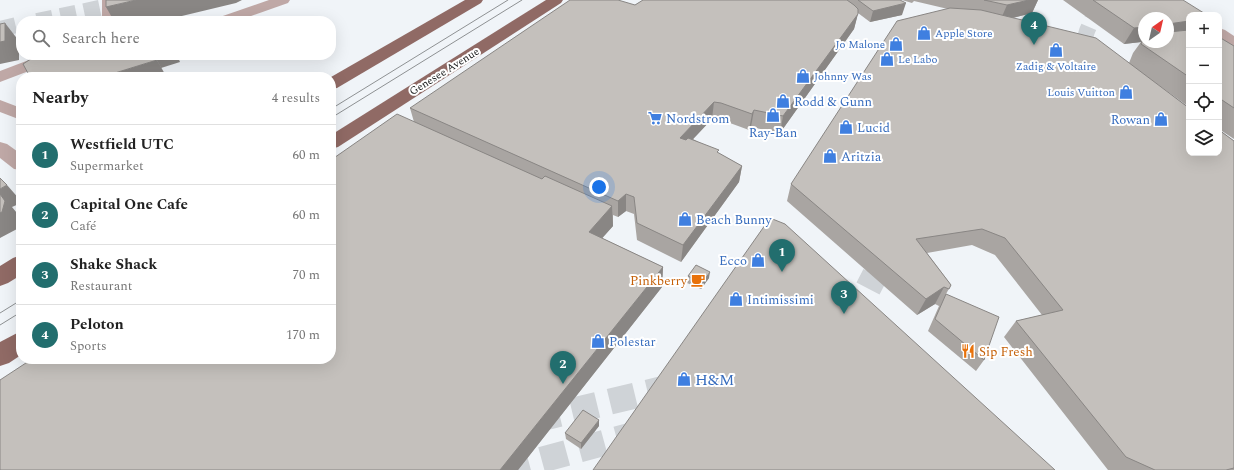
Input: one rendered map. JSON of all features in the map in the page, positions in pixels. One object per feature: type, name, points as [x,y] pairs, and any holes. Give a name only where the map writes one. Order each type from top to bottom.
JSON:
[{"type":"main road","points":[[336,81],[476,0]]},
{"type":"main road","name":"Genesee Avenue","points":[[336,140],[556,0]]},
{"type":"main road","points":[[0,277],[16,267]]},
{"type":"main road","points":[[0,355],[16,345]]},
{"type":"street","points":[[109,0],[110,16]]},
{"type":"street","points":[[237,16],[283,0]]},
{"type":"street","points":[[1222,35],[1234,42]]},
{"type":"street","points":[[0,77],[44,60]]},
{"type":"street","points":[[0,105],[16,113]]},
{"type":"street","points":[[0,148],[16,160]]},
{"type":"building","points":[[106,0],[136,0],[106,7]]},
{"type":"building","points":[[570,0],[618,0],[635,5],[643,0],[847,0],[858,9],[858,14],[783,116],[754,110],[752,114],[714,102],[680,138],[686,140],[688,138],[719,150],[717,152],[742,166],[683,245],[637,223],[634,197],[626,194],[618,201],[410,108]]},
{"type":"building","points":[[858,0],[900,0],[906,3],[873,11]]},
{"type":"building","points":[[984,0],[1029,0],[1007,5]]},
{"type":"building","points":[[1093,0],[1183,0],[1202,12],[1186,12],[1186,21],[1174,23],[1174,12],[1138,12],[1138,28],[1134,28]]},
{"type":"building","points":[[950,8],[981,10],[1096,38],[1186,106],[1186,156],[1222,156],[1222,132],[1234,141],[1234,468],[1226,470],[1155,470],[1126,457],[1016,321],[1063,310],[1005,238],[982,229],[916,239],[951,285],[949,289],[944,287],[926,299],[791,184],[897,21]]},
{"type":"building","points":[[5,23],[5,41],[0,42],[0,24]]},
{"type":"building","points":[[1186,30],[1186,75],[1147,48],[1174,48],[1174,31]]},
{"type":"building","points":[[1222,39],[1234,46],[1234,108],[1222,100]]},
{"type":"building","points":[[29,60],[157,60],[118,72],[27,72],[23,64]]},
{"type":"building","points":[[397,114],[542,179],[545,176],[612,206],[589,232],[663,267],[500,470],[0,470],[0,380],[24,364],[336,364],[336,157]]},
{"type":"building","points":[[0,178],[7,185],[0,189]]},
{"type":"building","points":[[0,194],[5,201],[2,212],[0,213]]},
{"type":"building","points":[[770,218],[785,224],[1055,470],[593,470]]},
{"type":"building","points":[[696,265],[710,272],[702,283],[688,276]]},
{"type":"building","points":[[946,294],[999,317],[984,360],[935,319]]},
{"type":"building","points":[[583,410],[599,420],[581,443],[565,433]]},
{"type":"tunnel","points":[[1077,65],[1087,31],[1096,10],[1106,5],[1151,0]]},
{"type":"tunnel","points":[[61,16],[109,6]]},
{"type":"tunnel","points":[[0,29],[16,25]]},
{"type":"tunnel","points":[[875,276],[887,252]]},
{"type":"tunnel","points":[[850,323],[875,275]]},
{"type":"tunnel","points":[[534,420],[675,386]]},
{"type":"tunnel","points":[[504,470],[644,432]]},
{"type":"tram line","points":[[336,106],[508,0]]},
{"type":"tram line","points":[[336,115],[522,0]]},
{"type":"tram line","points":[[0,313],[16,303]]},
{"type":"tram line","points":[[0,325],[16,315]]},
{"type":"place","name":"Apple Store","points":[[924,33]]},
{"type":"place","name":"Jo Malone","points":[[896,44]]},
{"type":"place","name":"Peloton","points":[[1034,45]]},
{"type":"place","name":"Zadig & Voltaire","points":[[1056,50]]},
{"type":"place","name":"Le Labo","points":[[887,59]]},
{"type":"place","name":"Johnny Was","points":[[803,76]]},
{"type":"place","name":"Louis Vuitton","points":[[1126,92]]},
{"type":"place","name":"Rodd & Gunn","points":[[783,101]]},
{"type":"place","name":"Ray-Ban","points":[[773,115]]},
{"type":"place","name":"Nordstrom","points":[[655,118]]},
{"type":"place","name":"Rowan","points":[[1161,119]]},
{"type":"place","name":"Lucid","points":[[846,127]]},
{"type":"place","name":"Aritzia","points":[[830,156]]},
{"type":"place","name":"Beach Bunny","points":[[685,219]]},
{"type":"place","name":"Ecco","points":[[758,260]]},
{"type":"place","name":"Westfield UTC","points":[[782,272]]},
{"type":"place","name":"Pinkberry","points":[[698,280]]},
{"type":"place","name":"Intimissimi","points":[[736,299]]},
{"type":"place","name":"Shake Shack","points":[[844,314]]},
{"type":"place","name":"Polestar","points":[[598,341]]},
{"type":"place","name":"Sip Fresh","points":[[968,351]]},
{"type":"place","name":"H&M","points":[[684,379]]},
{"type":"place","name":"Capital One Cafe","points":[[563,384]]}]
